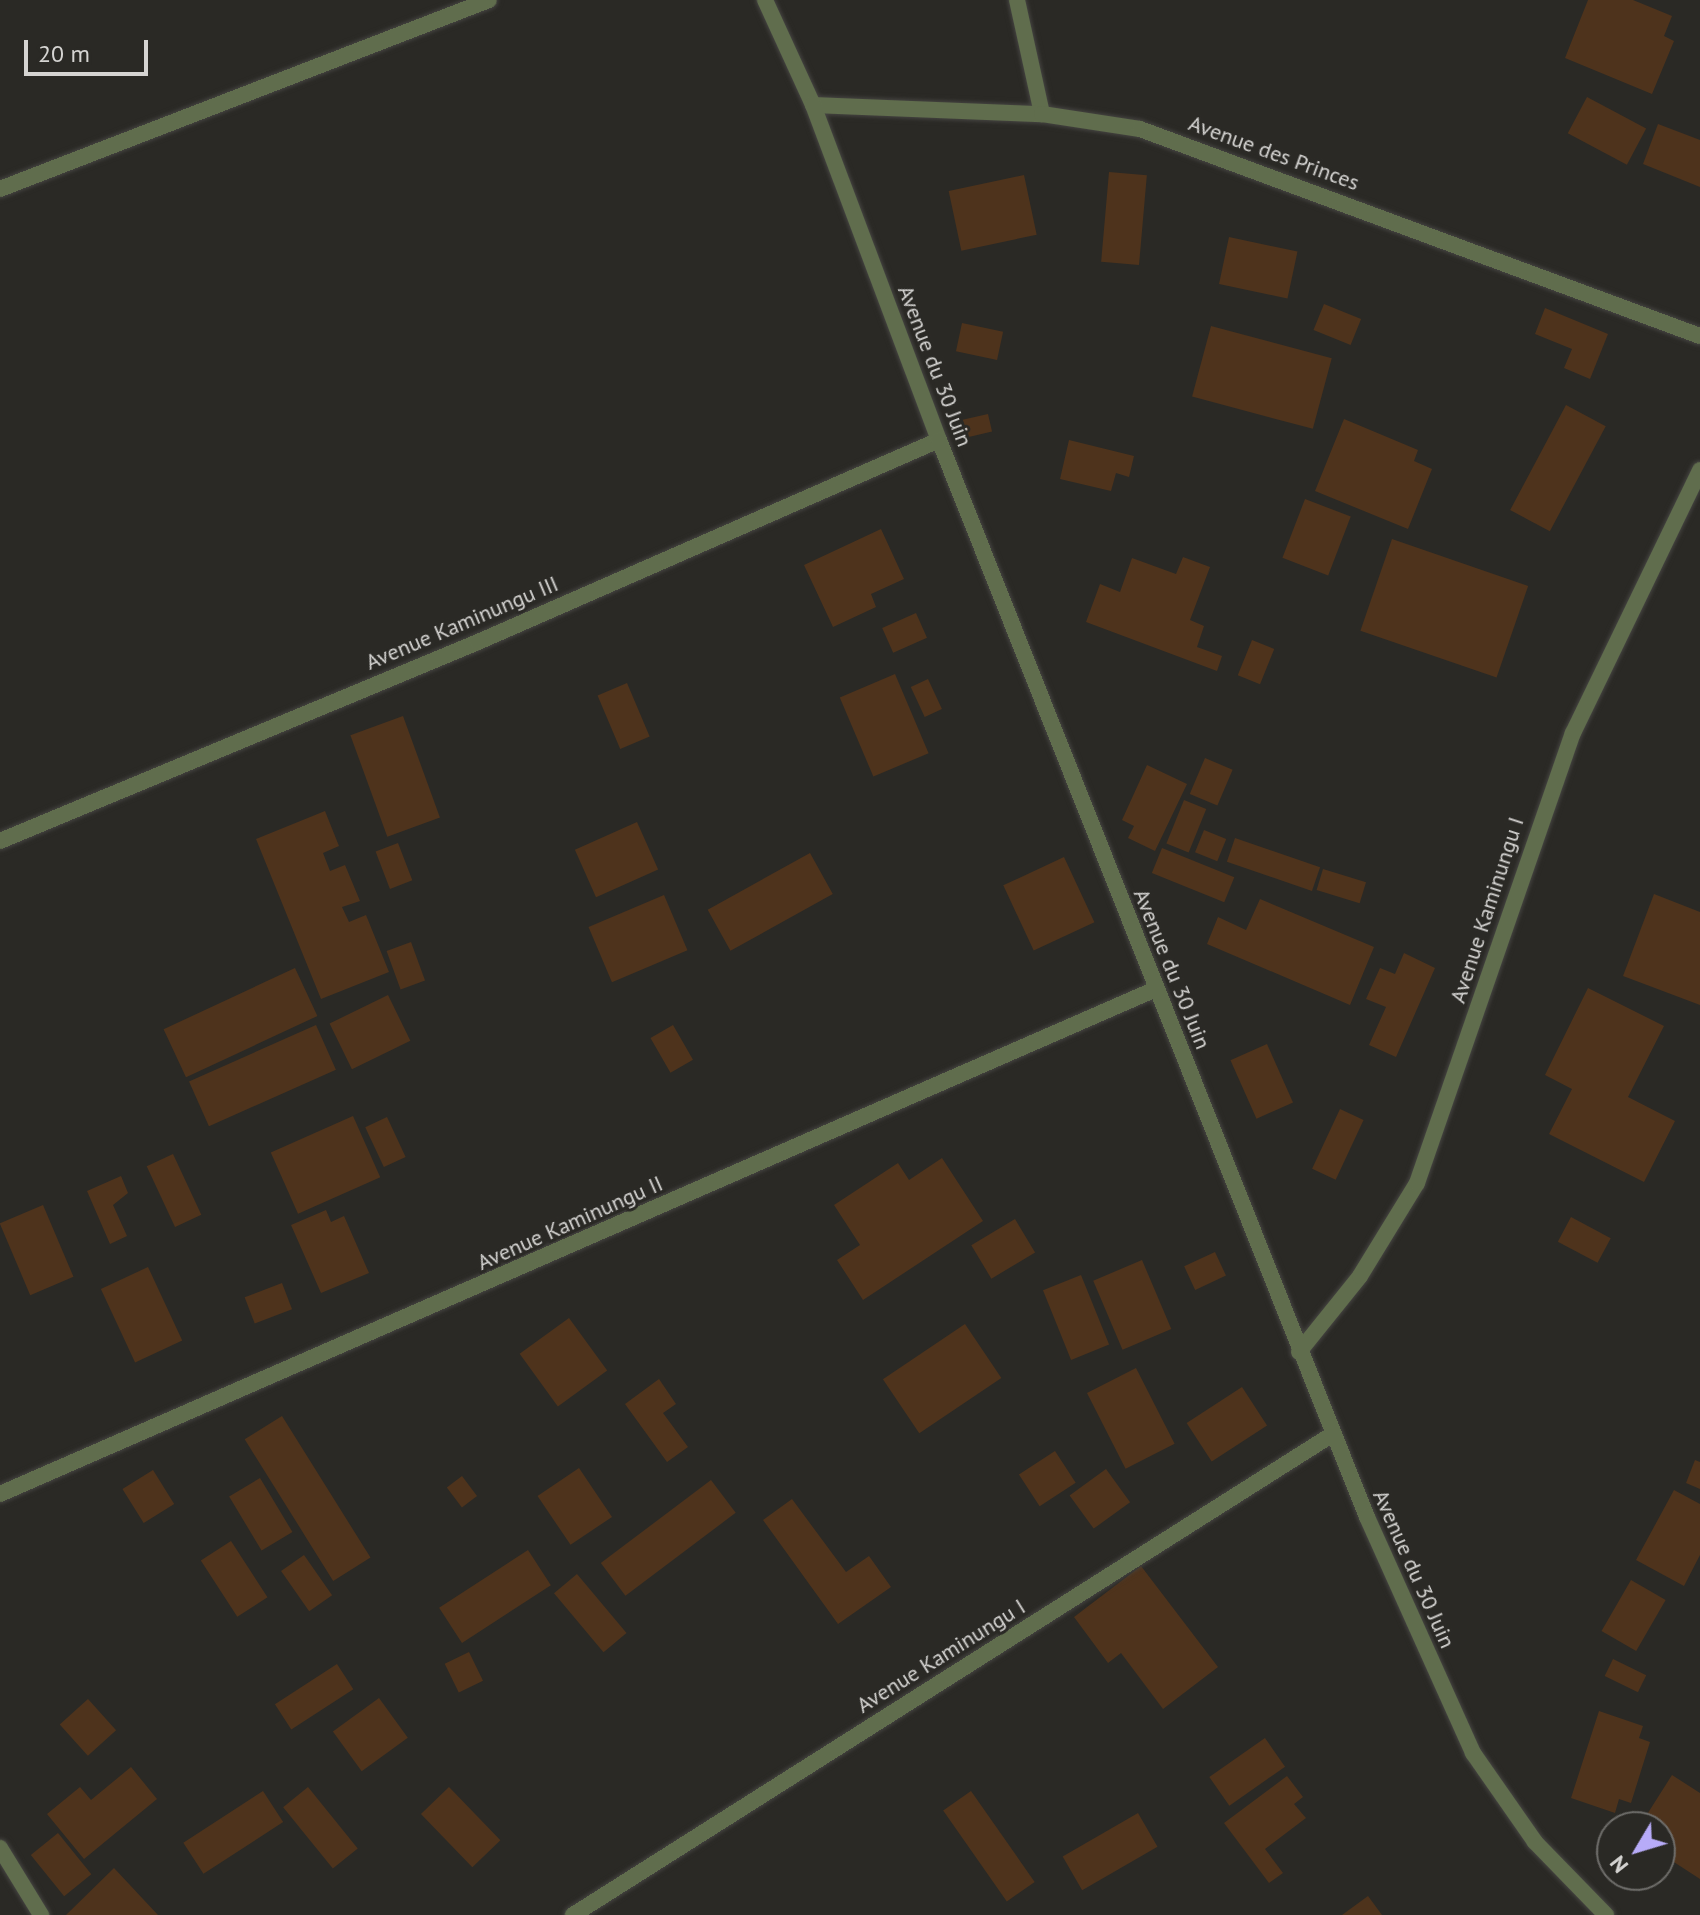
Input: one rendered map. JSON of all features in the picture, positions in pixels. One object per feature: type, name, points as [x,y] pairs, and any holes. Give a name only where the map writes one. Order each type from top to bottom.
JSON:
[{"type":"street","points":[[0,189],[489,0]]},
{"type":"street","name":"Avenue du 30 Juin","points":[[765,0],[813,105],[939,440],[1299,1352],[1473,1753],[1535,1842],[1606,1915]]},
{"type":"street","points":[[1017,0],[1042,114]]},
{"type":"street","name":"Avenue des Princes","points":[[813,105],[1042,114],[1140,129],[1236,160],[1700,336]]},
{"type":"street","name":"Avenue Kaminungu III","points":[[0,841],[478,642],[939,440]]},
{"type":"street","name":"Avenue Kaminungu I","points":[[1299,1352],[1360,1276],[1417,1183],[1573,733],[1700,470]]},
{"type":"street","name":"Avenue Kaminungu II","points":[[0,1494],[1156,989]]},
{"type":"street","name":"Avenue Kaminungu I","points":[[573,1915],[1333,1434]]},
{"type":"street","points":[[0,1848],[41,1915]]},
{"type":"building","points":[[1588,0],[1633,0],[1672,16],[1664,36],[1674,41],[1652,94],[1565,58]]},
{"type":"building","points":[[1587,97],[1646,128],[1627,165],[1568,133]]},
{"type":"building","points":[[1658,124],[1700,140],[1700,187],[1643,164]]},
{"type":"building","points":[[1109,172],[1147,175],[1139,265],[1101,262]]},
{"type":"building","points":[[1024,175],[1037,235],[961,251],[949,191]]},
{"type":"building","points":[[1229,237],[1297,252],[1287,299],[1219,284]]},
{"type":"building","points":[[1324,304],[1361,319],[1351,345],[1314,330]]},
{"type":"building","points":[[1545,308],[1608,334],[1590,379],[1564,368],[1572,349],[1535,334]]},
{"type":"building","points":[[962,323],[1003,332],[997,360],[956,351]]},
{"type":"building","points":[[1211,326],[1332,358],[1313,429],[1192,397]]},
{"type":"building","points":[[1566,405],[1606,426],[1550,531],[1510,510]]},
{"type":"building","points":[[988,414],[992,432],[967,437],[963,420]]},
{"type":"building","points":[[1344,419],[1418,450],[1414,461],[1432,469],[1408,529],[1315,491]]},
{"type":"building","points":[[1069,440],[1134,456],[1129,477],[1116,473],[1111,491],[1060,479]]},
{"type":"building","points":[[1305,499],[1351,517],[1328,575],[1282,558]]},
{"type":"building","points":[[881,529],[904,579],[871,594],[876,607],[833,627],[804,565]]},
{"type":"building","points":[[1392,539],[1528,586],[1497,678],[1360,631]]},
{"type":"building","points":[[1183,557],[1210,567],[1190,620],[1204,626],[1197,647],[1222,656],[1217,671],[1086,622],[1100,584],[1120,592],[1132,558],[1176,574]]},
{"type":"building","points":[[916,613],[927,638],[893,653],[882,628]]},
{"type":"building","points":[[1252,640],[1274,649],[1260,684],[1238,675]]},
{"type":"building","points":[[895,674],[929,753],[873,777],[840,697]]},
{"type":"building","points":[[928,679],[942,709],[925,717],[911,687]]},
{"type":"building","points":[[627,683],[650,736],[620,749],[598,696]]},
{"type":"building","points":[[403,716],[440,817],[387,837],[350,735]]},
{"type":"building","points":[[1205,758],[1233,770],[1217,806],[1190,794]]},
{"type":"building","points":[[1147,765],[1187,784],[1155,851],[1128,838],[1134,826],[1122,820]]},
{"type":"building","points":[[1184,800],[1206,809],[1189,853],[1166,844]]},
{"type":"building","points":[[325,811],[339,846],[323,853],[330,871],[345,865],[360,901],[342,907],[349,922],[366,915],[389,972],[321,999],[256,839]]},
{"type":"building","points":[[637,822],[658,870],[596,897],[575,850]]},
{"type":"building","points":[[1204,830],[1226,839],[1217,861],[1195,852]]},
{"type":"building","points":[[1235,838],[1320,867],[1312,891],[1227,862]]},
{"type":"building","points":[[398,843],[412,880],[390,889],[376,852]]},
{"type":"building","points":[[1162,848],[1234,877],[1224,902],[1152,873]]},
{"type":"building","points":[[810,853],[833,894],[730,951],[708,910]]},
{"type":"building","points":[[1064,857],[1094,922],[1034,951],[1003,885]]},
{"type":"building","points":[[1323,869],[1366,882],[1360,903],[1317,890]]},
{"type":"building","points":[[1654,894],[1700,912],[1700,1005],[1623,976]]},
{"type":"building","points":[[664,895],[687,950],[612,982],[589,927]]},
{"type":"building","points":[[1260,899],[1374,947],[1350,1005],[1207,944],[1218,917],[1246,930]]},
{"type":"building","points":[[411,942],[425,981],[401,989],[387,951]]},
{"type":"building","points":[[1404,953],[1435,968],[1396,1057],[1369,1045],[1386,1007],[1366,999],[1380,968],[1395,974]]},
{"type":"building","points":[[295,968],[317,1016],[186,1077],[164,1029]]},
{"type":"building","points":[[1588,988],[1664,1026],[1628,1097],[1675,1121],[1644,1182],[1549,1134],[1572,1089],[1545,1075]]},
{"type":"building","points":[[388,995],[410,1041],[352,1069],[330,1023]]},
{"type":"building","points":[[316,1025],[336,1070],[209,1126],[189,1082]]},
{"type":"building","points":[[673,1025],[693,1060],[670,1073],[650,1038]]},
{"type":"building","points":[[1267,1044],[1293,1102],[1256,1119],[1230,1060]]},
{"type":"building","points":[[1340,1109],[1364,1120],[1336,1180],[1312,1169]]},
{"type":"building","points":[[353,1116],[380,1177],[298,1214],[271,1153]]},
{"type":"building","points":[[387,1117],[406,1157],[384,1167],[365,1127]]},
{"type":"building","points":[[173,1154],[201,1215],[175,1227],[147,1166]]},
{"type":"building","points":[[942,1158],[983,1221],[863,1300],[837,1260],[860,1245],[834,1205],[898,1163],[909,1180]]},
{"type":"building","points":[[121,1176],[128,1193],[113,1205],[127,1236],[110,1244],[87,1191]]},
{"type":"building","points":[[43,1205],[73,1277],[30,1295],[0,1223]]},
{"type":"building","points":[[326,1210],[331,1222],[344,1216],[369,1273],[321,1293],[291,1225]]},
{"type":"building","points":[[1571,1217],[1611,1238],[1598,1263],[1558,1242]]},
{"type":"building","points":[[1015,1219],[1035,1252],[991,1279],[971,1245]]},
{"type":"building","points":[[1215,1252],[1226,1276],[1195,1290],[1184,1266]]},
{"type":"building","points":[[1142,1260],[1171,1329],[1123,1350],[1093,1281]]},
{"type":"building","points":[[148,1267],[182,1340],[135,1362],[101,1289]]},
{"type":"building","points":[[1081,1275],[1109,1345],[1071,1360],[1043,1290]]},
{"type":"building","points":[[282,1283],[292,1309],[255,1323],[245,1297]]},
{"type":"building","points":[[569,1318],[607,1371],[558,1406],[520,1354]]},
{"type":"building","points":[[965,1324],[1001,1378],[919,1433],[883,1379]]},
{"type":"building","points":[[1136,1368],[1175,1444],[1126,1469],[1087,1393]]},
{"type":"building","points":[[659,1379],[676,1404],[663,1413],[688,1447],[667,1462],[625,1404]]},
{"type":"building","points":[[1242,1387],[1267,1426],[1212,1462],[1187,1423]]},
{"type":"building","points":[[282,1416],[370,1558],[333,1581],[245,1439]]},
{"type":"building","points":[[1055,1451],[1076,1483],[1040,1506],[1019,1474]]},
{"type":"building","points":[[1695,1460],[1700,1462],[1700,1489],[1686,1483]]},
{"type":"building","points":[[579,1468],[612,1517],[571,1545],[538,1496]]},
{"type":"building","points":[[1106,1469],[1130,1502],[1094,1529],[1070,1495]]},
{"type":"building","points":[[153,1470],[174,1504],[144,1523],[122,1489]]},
{"type":"building","points":[[462,1476],[477,1496],[462,1507],[447,1487]]},
{"type":"building","points":[[260,1478],[292,1532],[262,1551],[229,1497]]},
{"type":"building","points":[[711,1480],[736,1513],[625,1596],[601,1563]]},
{"type":"building","points":[[1674,1490],[1700,1504],[1700,1555],[1684,1586],[1636,1560]]},
{"type":"building","points":[[792,1499],[846,1572],[869,1556],[891,1587],[838,1624],[763,1520]]},
{"type":"building","points":[[231,1541],[267,1597],[237,1617],[201,1561]]},
{"type":"building","points":[[528,1550],[551,1585],[462,1643],[439,1608]]},
{"type":"building","points":[[304,1555],[332,1595],[309,1611],[281,1571]]},
{"type":"building","points":[[1141,1566],[1218,1667],[1163,1709],[1121,1653],[1108,1663],[1074,1617]]},
{"type":"building","points":[[577,1574],[626,1633],[604,1652],[554,1593]]},
{"type":"building","points":[[1631,1580],[1666,1600],[1636,1651],[1602,1631]]},
{"type":"building","points":[[469,1652],[483,1681],[459,1693],[445,1664]]},
{"type":"building","points":[[1613,1659],[1646,1675],[1638,1692],[1605,1676]]},
{"type":"building","points":[[337,1664],[353,1689],[291,1729],[275,1704]]},
{"type":"building","points":[[379,1698],[408,1738],[362,1771],[333,1732]]},
{"type":"building","points":[[88,1699],[116,1730],[88,1756],[60,1724]]},
{"type":"building","points":[[1599,1711],[1643,1726],[1639,1738],[1650,1742],[1631,1803],[1619,1799],[1616,1811],[1609,1811],[1571,1798]]},
{"type":"building","points":[[1265,1738],[1285,1767],[1229,1806],[1209,1777]]},
{"type":"building","points":[[131,1767],[157,1799],[84,1859],[47,1814],[80,1787],[91,1800]]},
{"type":"building","points":[[1672,1775],[1700,1793],[1700,1879],[1676,1863],[1676,1811],[1649,1811]]},
{"type":"building","points":[[1287,1776],[1303,1797],[1294,1804],[1306,1818],[1265,1849],[1283,1873],[1269,1883],[1224,1823]]},
{"type":"building","points":[[308,1787],[358,1848],[333,1869],[283,1807]]},
{"type":"building","points":[[449,1787],[500,1840],[472,1867],[421,1814]]},
{"type":"building","points":[[263,1791],[283,1822],[203,1874],[183,1843]]},
{"type":"building","points":[[971,1791],[1035,1882],[1007,1901],[943,1811]]},
{"type":"building","points":[[1138,1813],[1158,1847],[1082,1890],[1063,1856]]},
{"type":"building","points":[[58,1833],[91,1874],[64,1896],[31,1855]]},
{"type":"building","points":[[114,1868],[158,1915],[66,1915]]},
{"type":"building","points":[[1368,1896],[1382,1915],[1342,1915]]}]
